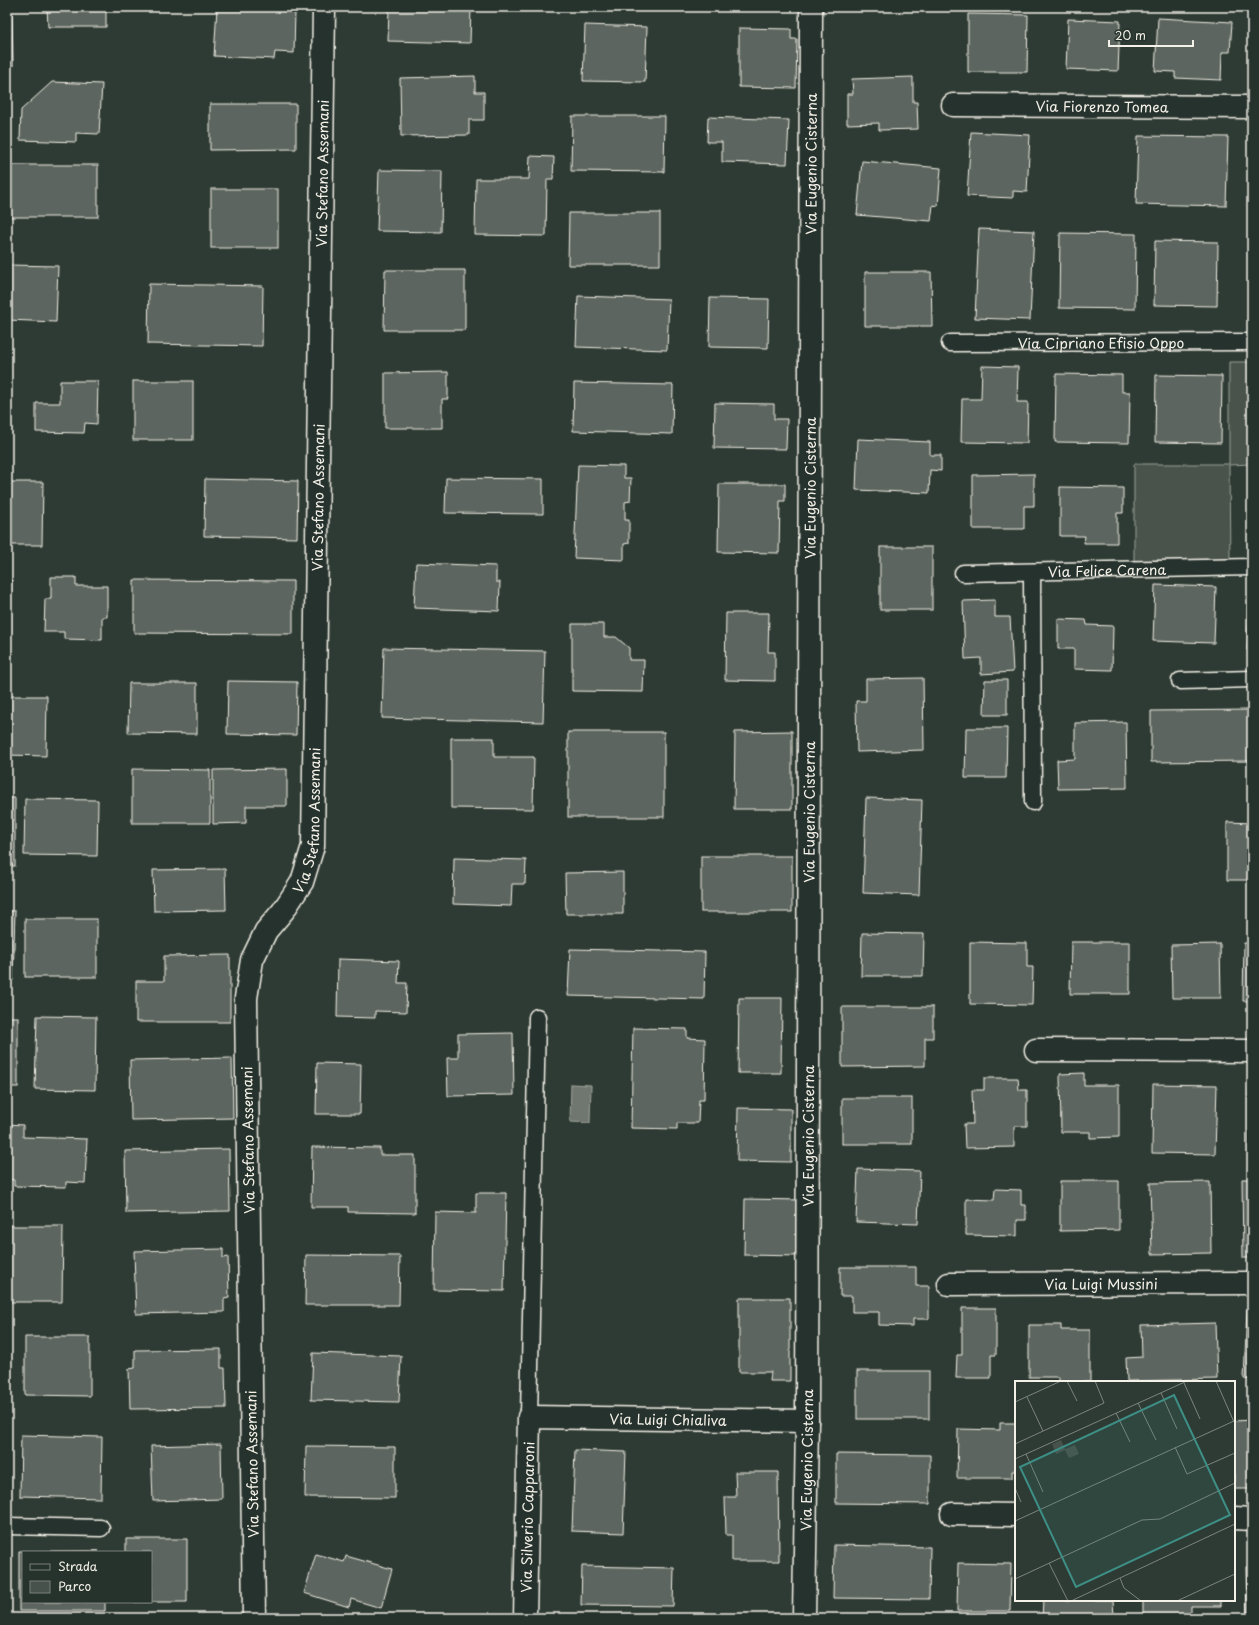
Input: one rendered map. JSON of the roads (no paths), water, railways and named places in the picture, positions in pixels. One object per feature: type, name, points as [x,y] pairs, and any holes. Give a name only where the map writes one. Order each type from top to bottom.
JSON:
[{"type":"street","name":"Via Stefano Assemani","points":[[254,1618],[246,998],[252,960],[266,931],[283,911],[302,882],[313,846],[324,7]]},
{"type":"street","name":"Via Eugenio Cisterna","points":[[804,1618],[807,1421],[811,7]]},
{"type":"street","name":"Via Fiorenzo Tomea","points":[[952,105],[1252,107]]},
{"type":"street","points":[[1036,1050],[1252,1051]]},
{"type":"street","name":"Via Luigi Mussini","points":[[949,1284],[1252,1283]]},
{"type":"street","name":"Via Luigi Chialiva","points":[[529,1417],[807,1421]]},
{"type":"street","name":"Via Silverio Capparoni","points":[[525,1618],[529,1417]]},
{"type":"street","points":[[952,1514],[1015,1515]]},
{"type":"street","points":[[1235,1518],[1252,1519]]},
{"type":"lane","name":"Via Cipriano Efisio Oppo","points":[[950,343],[1252,342]]},
{"type":"lane","name":"Via Felice Carena","points":[[963,573],[1252,567]]},
{"type":"lane","points":[[1032,572],[1032,802]]},
{"type":"lane","points":[[1180,681],[1252,679]]},
{"type":"lane","points":[[529,1417],[537,1017]]},
{"type":"lane","points":[[7,1526],[101,1528]]}]
